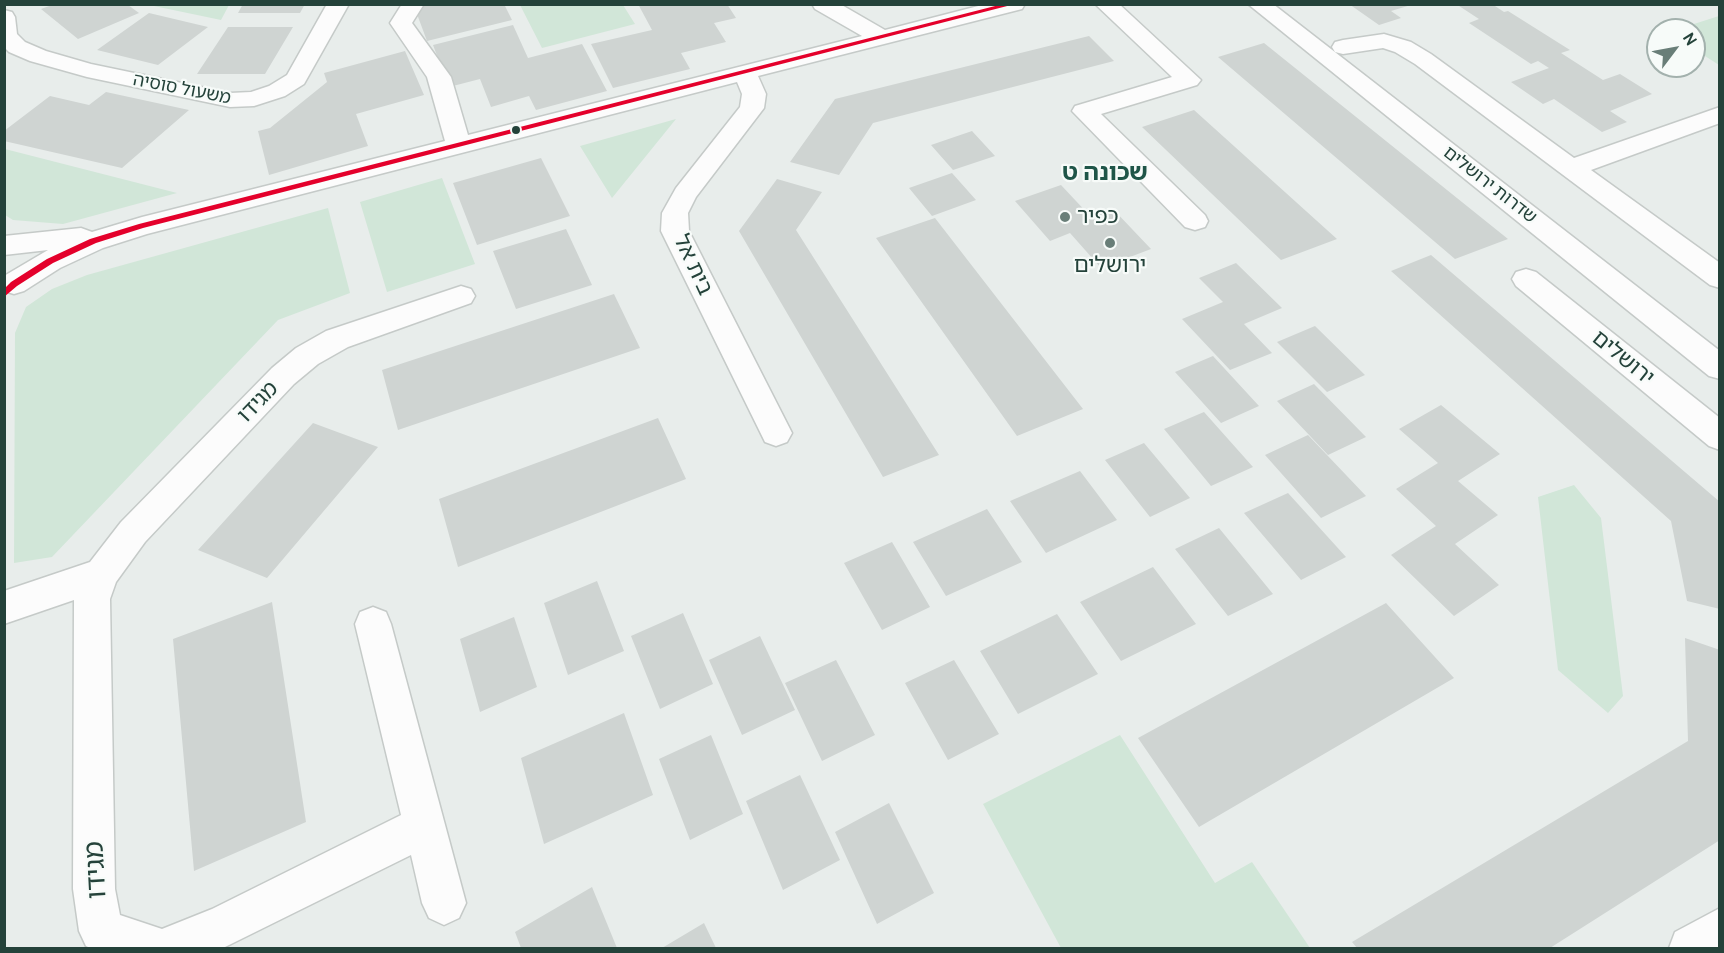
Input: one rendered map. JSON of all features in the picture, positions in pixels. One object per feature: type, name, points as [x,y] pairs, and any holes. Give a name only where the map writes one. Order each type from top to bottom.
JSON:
[{"type":"street","name":"משעול סוסיה","points":[[4,17],[6,34],[17,47],[38,56],[87,70],[230,100],[254,99],[277,91],[296,79],[338,4]]},
{"type":"street","points":[[413,4],[401,23],[439,77],[459,146]]},
{"type":"street","points":[[823,4],[883,38]]},
{"type":"street","points":[[9,289],[51,261],[93,241],[142,226],[1014,4]]},
{"type":"street","points":[[1106,4],[1189,80],[1084,111],[1195,221]]},
{"type":"street","name":"שדרות ירושלים","points":[[1259,4],[1719,368]]},
{"type":"street","name":"שדרות ירושלים","points":[[1290,4],[1719,340]]},
{"type":"street","points":[[1343,47],[1384,41],[1403,47],[1719,278]]},
{"type":"street","name":"בית אל","points":[[745,73],[754,94],[752,108],[685,194],[675,213],[675,231],[776,433]]},
{"type":"street","points":[[1571,168],[1719,114]]},
{"type":"street","points":[[4,247],[142,226]]},
{"type":"street","points":[[4,247],[12,252],[18,261],[19,271],[9,289]]},
{"type":"street","name":"ירושלים","points":[[1526,279],[1719,437]]},
{"type":"street","name":"מגידו","points":[[155,948],[101,931],[94,889],[92,599],[102,574],[133,532],[283,376],[307,356],[337,339],[461,297]]},
{"type":"street","points":[[4,608],[102,574]]},
{"type":"street","points":[[373,624],[444,903]]},
{"type":"street","points":[[170,948],[225,926],[424,826]]},
{"type":"street","points":[[1691,948],[1719,930]]},
{"type":"green space","points":[[229,5],[221,20],[154,6]]},
{"type":"green space","points":[[520,5],[623,5],[635,24],[542,48]]},
{"type":"green space","points":[[1720,16],[1719,65],[1706,57],[1706,20]]},
{"type":"green space","points":[[676,119],[612,198],[580,146]]},
{"type":"green space","points":[[5,149],[177,193],[63,224],[13,220],[5,215]]},
{"type":"green space","points":[[442,178],[475,264],[387,292],[360,202]]},
{"type":"green space","points":[[328,208],[350,293],[278,320],[52,557],[14,563],[15,333],[26,307],[52,289],[87,275]]},
{"type":"green space","points":[[1574,485],[1601,518],[1623,696],[1608,713],[1558,670],[1538,497]]},
{"type":"green space","points":[[1120,735],[1215,883],[1252,862],[1310,948],[1061,948],[983,804]]},
{"type":"building","points":[[243,4],[305,4],[300,13],[238,13]]},
{"type":"building","points":[[504,4],[512,20],[427,41],[414,6]]},
{"type":"building","points":[[638,4],[727,4],[736,18],[714,23],[726,42],[681,53],[690,69],[613,88],[591,44],[652,30]]},
{"type":"building","points":[[1349,4],[1411,5],[1391,11],[1401,18],[1379,25]]},
{"type":"building","points":[[1456,4],[1492,4],[1504,12],[1508,11],[1570,50],[1561,53],[1603,80],[1620,74],[1652,94],[1610,111],[1627,122],[1602,132],[1554,99],[1543,104],[1511,82],[1549,68],[1538,61],[1531,64],[1469,23],[1479,19]]},
{"type":"building","points":[[52,5],[128,5],[139,13],[78,39],[41,9]]},
{"type":"building","points":[[149,13],[208,27],[158,65],[97,50]]},
{"type":"building","points":[[513,25],[528,58],[582,44],[607,91],[536,110],[529,96],[491,107],[480,79],[449,87],[433,45]]},
{"type":"building","points":[[228,27],[293,27],[265,74],[197,74]]},
{"type":"building","points":[[1089,36],[1114,61],[873,123],[839,175],[790,162],[835,99]]},
{"type":"building","points":[[1264,43],[1508,239],[1455,259],[1218,57]]},
{"type":"building","points":[[405,51],[424,95],[356,114],[368,146],[269,175],[258,131],[270,128],[327,82],[324,73]]},
{"type":"building","points":[[106,92],[189,110],[122,168],[4,141],[4,131],[50,96],[89,105]]},
{"type":"building","points":[[1194,110],[1337,239],[1281,260],[1142,127]]},
{"type":"building","points":[[972,131],[995,156],[953,170],[931,145]]},
{"type":"building","points":[[541,158],[570,216],[477,245],[453,183]]},
{"type":"building","points":[[952,173],[976,200],[932,216],[909,188]]},
{"type":"building","points":[[777,179],[822,192],[796,230],[939,455],[883,477],[739,231]]},
{"type":"building","points":[[1061,185],[1091,217],[1113,209],[1151,249],[1101,268],[1070,233],[1050,241],[1015,201]]},
{"type":"building","points":[[935,218],[1083,409],[1017,436],[876,238]]},
{"type":"building","points":[[566,229],[592,285],[516,309],[493,251]]},
{"type":"building","points":[[1431,255],[1720,502],[1720,609],[1687,601],[1671,521],[1391,271]]},
{"type":"building","points":[[1236,263],[1282,308],[1244,324],[1272,353],[1230,370],[1182,319],[1223,302],[1199,278]]},
{"type":"building","points":[[614,294],[640,348],[398,430],[382,370]]},
{"type":"building","points":[[1315,326],[1365,375],[1327,392],[1277,342]]},
{"type":"building","points":[[1213,356],[1259,406],[1221,423],[1175,372]]},
{"type":"building","points":[[1314,384],[1366,437],[1328,455],[1277,401]]},
{"type":"building","points":[[1441,405],[1500,454],[1458,481],[1498,515],[1455,544],[1499,585],[1454,616],[1391,555],[1436,526],[1396,489],[1438,463],[1399,429]]},
{"type":"building","points":[[1204,412],[1253,467],[1211,486],[1164,429]]},
{"type":"building","points":[[658,418],[686,479],[458,567],[439,499]]},
{"type":"building","points":[[313,423],[378,447],[267,578],[198,550]]},
{"type":"building","points":[[1308,435],[1366,496],[1321,518],[1265,455]]},
{"type":"building","points":[[1144,443],[1190,498],[1150,517],[1105,460]]},
{"type":"building","points":[[1080,471],[1117,520],[1046,553],[1010,501]]},
{"type":"building","points":[[1288,493],[1346,557],[1301,580],[1244,513]]},
{"type":"building","points":[[987,509],[1022,562],[946,596],[913,542]]},
{"type":"building","points":[[1219,528],[1273,594],[1228,616],[1175,549]]},
{"type":"building","points":[[892,542],[930,607],[882,630],[844,563]]},
{"type":"building","points":[[1153,567],[1196,624],[1121,661],[1080,602]]},
{"type":"building","points":[[597,581],[624,651],[568,675],[544,603]]},
{"type":"building","points":[[272,602],[306,822],[194,871],[173,639]]},
{"type":"building","points":[[1386,603],[1454,678],[1199,827],[1138,738]]},
{"type":"building","points":[[683,613],[713,684],[660,709],[631,636]]},
{"type":"building","points":[[1057,614],[1098,674],[1018,714],[980,651]]},
{"type":"building","points":[[514,617],[537,687],[480,712],[460,639]]},
{"type":"building","points":[[760,636],[795,710],[742,735],[709,660]]},
{"type":"building","points":[[1685,638],[1720,650],[1720,840],[1550,948],[1357,948],[1352,942],[1688,741]]},
{"type":"building","points":[[836,660],[875,735],[822,761],[785,683]]},
{"type":"building","points":[[954,660],[999,734],[948,760],[905,683]]},
{"type":"building","points":[[624,713],[653,795],[544,844],[521,758]]},
{"type":"building","points":[[711,735],[743,814],[690,840],[659,759]]},
{"type":"building","points":[[800,775],[840,860],[783,890],[746,801]]},
{"type":"building","points":[[889,803],[934,893],[877,924],[835,832]]},
{"type":"building","points":[[592,887],[617,948],[521,948],[515,932]]},
{"type":"building","points":[[704,923],[716,948],[662,948]]},
{"type":"transit line","points":[[4,294],[14,284],[50,261],[93,241],[142,226],[1012,4]]},
{"type":"place","name":"כפיר","points":[[1065,217]]},
{"type":"place","name":"ירושלים","points":[[1110,243]]},
{"type":"district","name":"שכונה ט","points":[[1105,173]]}]
